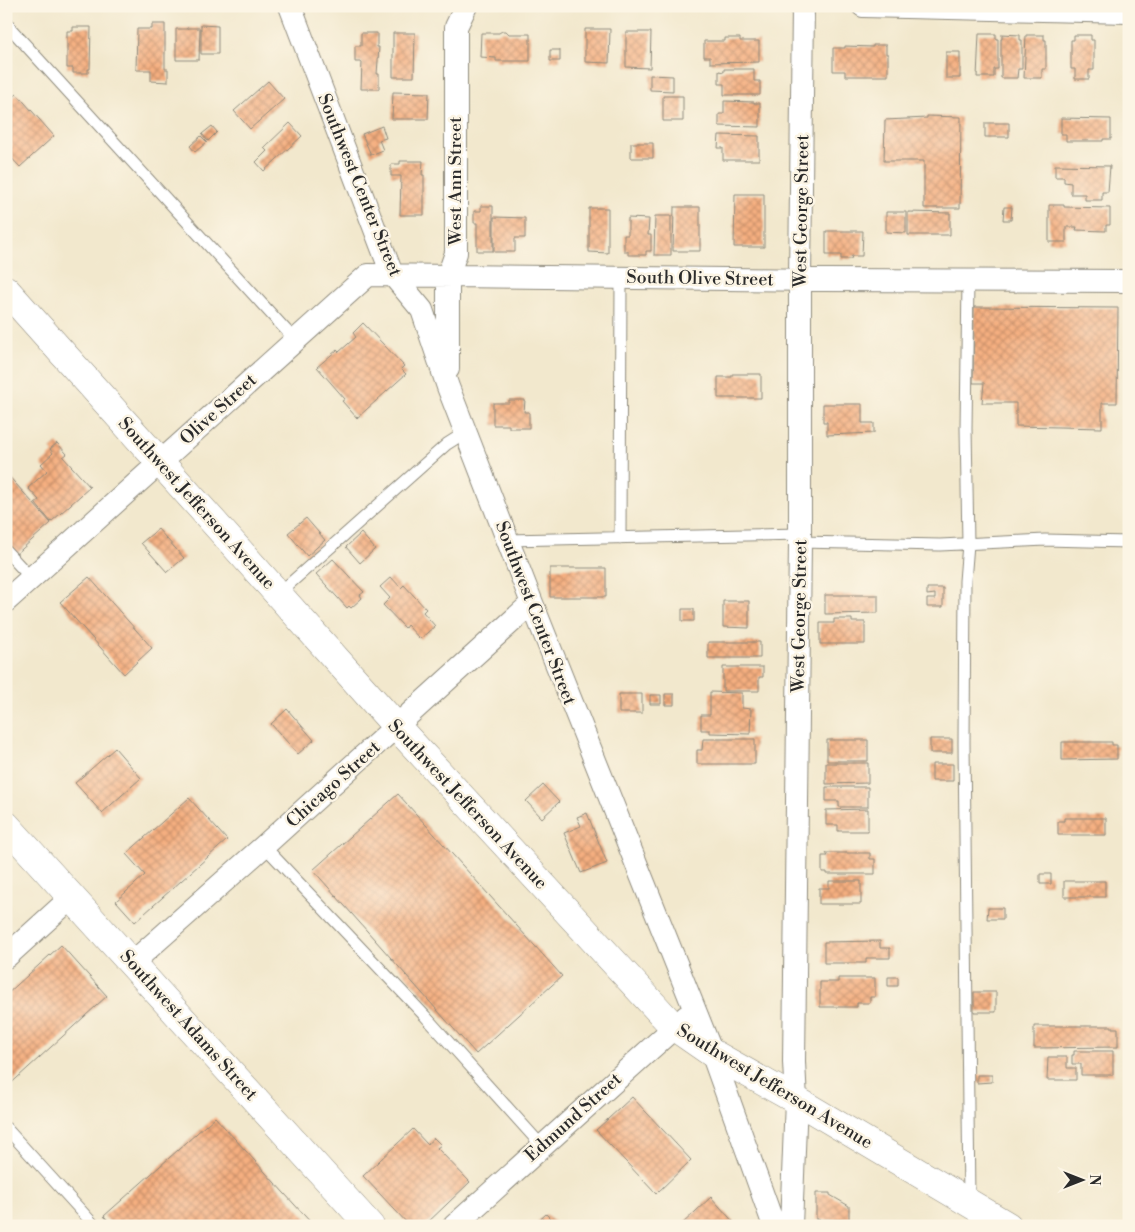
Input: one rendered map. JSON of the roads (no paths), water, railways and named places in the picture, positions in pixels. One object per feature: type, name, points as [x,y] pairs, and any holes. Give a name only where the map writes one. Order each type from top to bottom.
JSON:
[{"type":"main road","name":"Southwest Jefferson Avenue","points":[[6,290],[396,726],[684,1018],[712,1053],[796,1100],[1008,1226]]},
{"type":"main road","name":"Southwest Adams Street","points":[[6,825],[370,1226]]},
{"type":"street","name":"Southwest Center Street","points":[[290,6],[392,274],[422,310],[448,387],[532,603],[684,1018]]},
{"type":"street","name":"West Ann Street","points":[[448,387],[448,276],[456,253],[456,27],[466,6]]},
{"type":"street","name":"West George Street","points":[[791,1226],[796,1100],[803,6]]},
{"type":"street","points":[[863,6],[1129,12]]},
{"type":"street","name":"South Olive Street","points":[[392,274],[800,280],[1129,281]]},
{"type":"street","name":"Olive Street","points":[[6,601],[368,275],[392,274]]},
{"type":"street","name":"Chicago Street","points":[[132,963],[532,603]]},
{"type":"street","points":[[6,957],[72,897]]},
{"type":"street","name":"Edmund Street","points":[[454,1226],[684,1018]]},
{"type":"street","points":[[712,1053],[774,1226]]},
{"type":"lane","points":[[6,21],[11,29],[295,340]]},
{"type":"lane","points":[[620,538],[621,278]]},
{"type":"lane","points":[[968,280],[966,428],[968,544],[965,581],[964,743],[969,1202]]},
{"type":"lane","points":[[278,594],[447,444],[466,432]]},
{"type":"lane","points":[[507,540],[800,538],[968,544],[1045,540],[1129,542]]},
{"type":"lane","points":[[6,551],[32,578]]},
{"type":"lane","points":[[264,846],[425,1016],[542,1146]]},
{"type":"lane","points":[[6,1128],[95,1226]]}]
